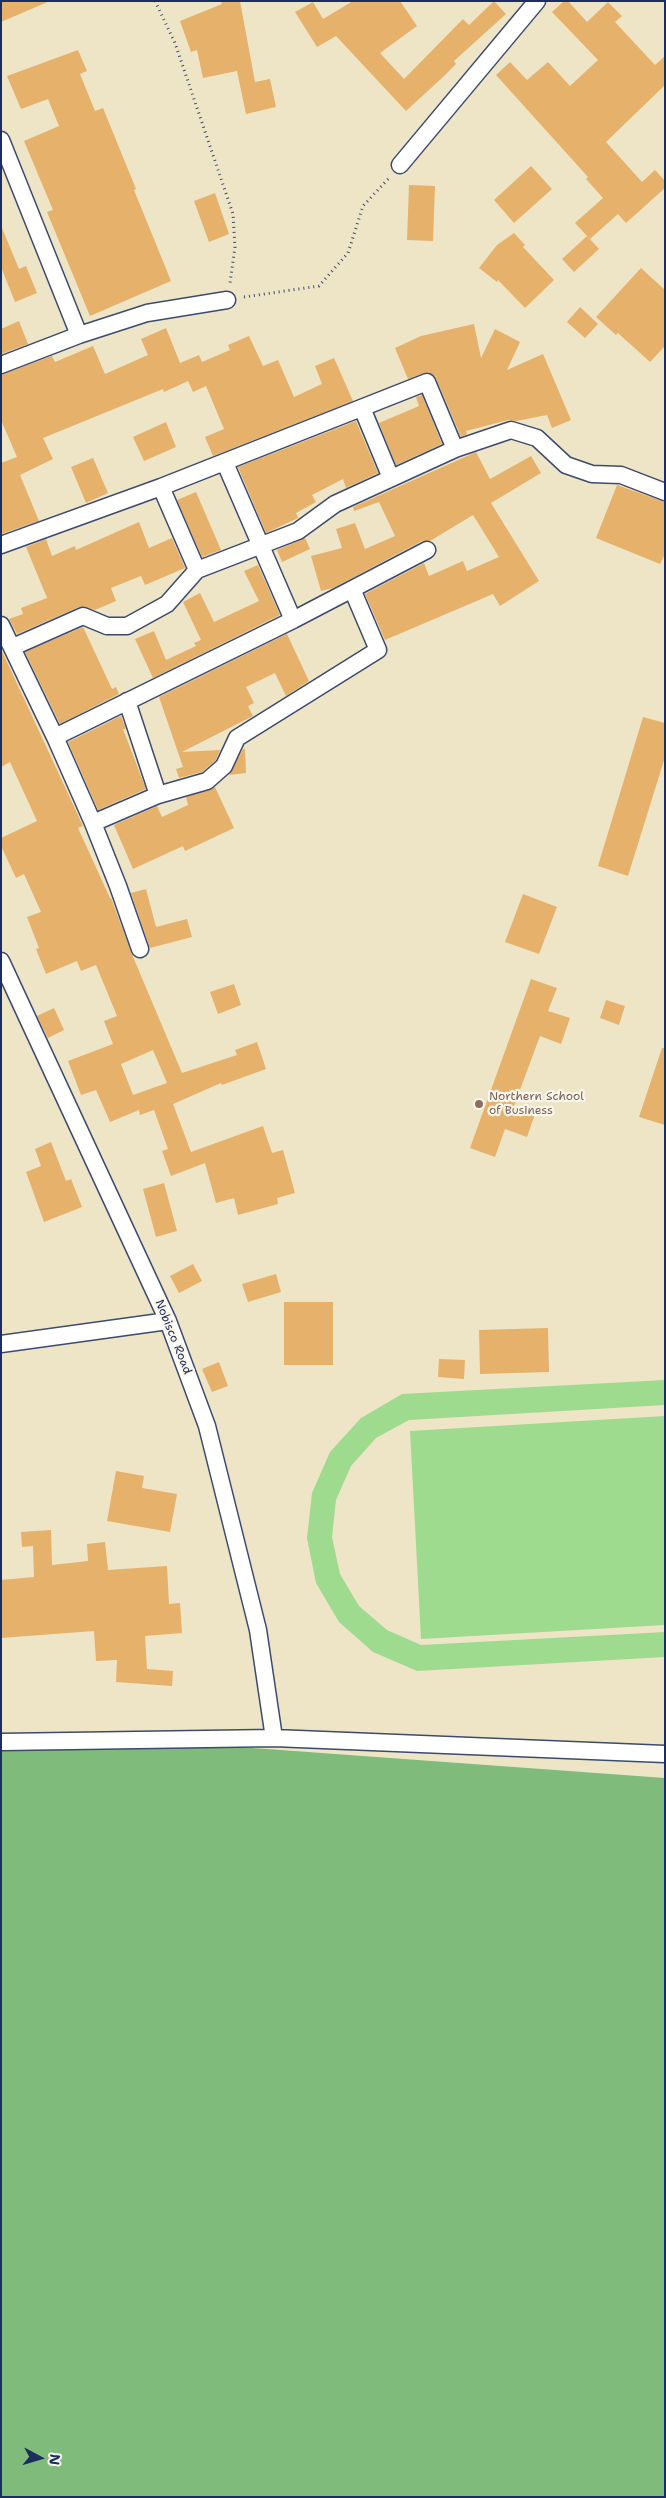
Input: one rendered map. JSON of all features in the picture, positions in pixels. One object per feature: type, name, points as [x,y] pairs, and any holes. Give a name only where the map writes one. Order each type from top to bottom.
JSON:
[{"type":"street","points":[[400,165],[537,1]]},
{"type":"street","points":[[1,140],[79,335]]},
{"type":"street","points":[[1,365],[79,335],[147,313],[227,300]]},
{"type":"street","points":[[1,545],[225,463],[427,382],[455,449]]},
{"type":"street","points":[[362,408],[391,478]]},
{"type":"street","points":[[13,647],[83,616],[107,626],[127,626],[167,604],[198,570],[298,531],[335,504],[455,449],[511,430],[537,438],[566,465],[592,474],[622,475],[665,492]]},
{"type":"street","points":[[225,463],[293,620]]},
{"type":"street","points":[[161,487],[198,570]]},
{"type":"street","points":[[55,737],[293,620],[427,550]]},
{"type":"street","points":[[93,823],[158,795],[207,781],[224,766],[236,738],[378,650],[352,589]]},
{"type":"street","points":[[1,625],[55,737],[93,823],[140,949]]},
{"type":"street","points":[[127,701],[158,795]]},
{"type":"street","name":"Nobisco Road","points":[[1,961],[168,1321],[207,1426],[258,1630],[274,1738]]},
{"type":"street","points":[[1,1344],[168,1321]]},
{"type":"street","points":[[1,1742],[274,1738],[665,1754]]},
{"type":"path","points":[[155,1],[175,43],[233,214],[235,247],[227,300],[319,286],[348,253],[363,206],[400,165]]},
{"type":"green space","points":[[665,1380],[665,1405],[409,1420],[376,1438],[351,1466],[336,1500],[332,1537],[340,1574],[359,1606],[387,1630],[421,1645],[665,1632],[665,1657],[417,1671],[373,1652],[339,1622],[316,1583],[307,1538],[312,1493],[330,1452],[361,1418],[402,1394]]},
{"type":"green space","points":[[665,1416],[665,1625],[421,1639],[410,1431]]},
{"type":"green space","points":[[1,1739],[253,1748],[665,1778],[665,2497],[1,2497]]},
{"type":"building","points":[[1,1],[50,1],[1,22]]},
{"type":"building","points":[[221,1],[240,1],[255,82],[270,79],[276,107],[246,114],[237,71],[203,78],[197,50],[191,52],[180,21],[222,4]]},
{"type":"building","points":[[353,1],[400,1],[417,26],[380,53],[404,79],[463,19],[469,25],[494,1],[506,14],[454,61],[456,64],[406,111],[336,36],[317,47],[295,12],[313,2],[323,19]]},
{"type":"building","points":[[564,1],[568,1],[587,22],[608,2],[622,16],[615,22],[655,65],[665,56],[665,85],[606,142],[642,182],[655,170],[665,181],[665,188],[626,223],[618,214],[590,239],[575,223],[603,198],[586,179],[588,177],[496,75],[510,62],[527,80],[548,62],[570,86],[598,60],[552,12]]},
{"type":"building","points":[[78,50],[87,71],[80,74],[95,111],[103,108],[171,281],[90,316],[47,212],[53,210],[24,141],[59,126],[48,99],[21,109],[7,76]]},
{"type":"building","points":[[531,166],[552,189],[514,223],[494,200]]},
{"type":"building","points":[[409,185],[435,186],[433,241],[407,240]]},
{"type":"building","points":[[215,193],[229,234],[209,242],[194,201]]},
{"type":"building","points":[[2,228],[19,269],[26,266],[37,293],[15,302],[1,267]]},
{"type":"building","points":[[514,233],[525,245],[523,247],[554,280],[525,308],[498,280],[497,282],[479,268],[497,245]]},
{"type":"building","points":[[587,236],[599,249],[574,272],[562,259]]},
{"type":"building","points":[[641,268],[665,290],[665,346],[650,362],[618,333],[616,335],[596,317]]},
{"type":"building","points":[[580,307],[598,324],[585,338],[567,322]]},
{"type":"building","points":[[19,321],[28,344],[1,354],[1,329]]},
{"type":"building","points":[[474,324],[481,358],[495,329],[520,342],[507,370],[543,354],[571,420],[552,428],[547,415],[516,421],[508,420],[466,431],[467,434],[461,437],[436,378],[428,372],[408,379],[395,348],[421,336]]},
{"type":"building","points":[[166,328],[180,363],[199,355],[202,362],[230,350],[228,345],[249,336],[263,366],[278,360],[294,397],[322,384],[315,366],[334,358],[353,401],[213,456],[205,437],[224,429],[206,386],[193,392],[188,381],[164,392],[163,389],[43,438],[53,459],[20,475],[39,521],[1,534],[1,463],[17,457],[1,420],[1,375],[52,356],[55,362],[93,346],[105,374],[148,355],[141,339]]},
{"type":"building","points":[[422,395],[442,444],[396,465],[379,423],[419,406],[416,397]]},
{"type":"building","points":[[356,421],[378,473],[346,488],[343,479],[312,495],[316,502],[296,513],[298,518],[266,533],[238,467]]},
{"type":"building","points":[[166,422],[176,447],[144,461],[133,437]]},
{"type":"building","points":[[476,452],[490,479],[531,456],[541,473],[491,503],[539,581],[500,606],[493,594],[385,640],[365,594],[424,563],[429,576],[463,561],[467,571],[499,557],[473,515],[430,541],[422,541],[333,588],[321,591],[311,556],[342,548],[336,529],[355,523],[365,549],[395,536],[379,502],[354,511],[353,507]]},
{"type":"building","points":[[93,458],[108,493],[86,503],[71,467]]},
{"type":"building","points":[[617,485],[665,502],[665,554],[660,564],[596,538]]},
{"type":"building","points":[[196,492],[221,550],[202,557],[177,500]]},
{"type":"building","points":[[139,522],[149,548],[172,538],[185,568],[145,585],[141,576],[111,588],[116,601],[95,610],[79,607],[17,634],[9,619],[23,614],[21,608],[47,598],[26,547],[46,539],[52,556],[75,546],[76,550]]},
{"type":"building","points":[[305,538],[310,549],[282,562],[277,550]]},
{"type":"building","points":[[258,565],[280,615],[153,678],[135,639],[154,631],[166,660],[196,646],[194,643],[201,640],[183,602],[200,593],[214,622],[259,601],[244,571]]},
{"type":"building","points":[[83,627],[112,689],[116,687],[119,694],[60,724],[25,652]]},
{"type":"building","points":[[287,634],[309,681],[286,696],[275,673],[246,687],[254,703],[248,706],[253,716],[182,752],[220,750],[216,760],[202,772],[179,778],[176,769],[183,767],[159,697]]},
{"type":"building","points":[[1,649],[83,826],[78,828],[111,898],[131,952],[182,1073],[237,1055],[235,1050],[257,1042],[266,1069],[222,1085],[221,1083],[173,1104],[191,1152],[263,1126],[272,1153],[283,1150],[295,1193],[277,1198],[278,1204],[238,1215],[234,1198],[216,1203],[205,1163],[171,1176],[162,1151],[168,1149],[154,1110],[140,1115],[139,1110],[110,1122],[96,1090],[81,1095],[68,1061],[113,1044],[104,1021],[117,1016],[96,965],[81,971],[77,961],[46,974],[36,949],[39,948],[27,917],[41,912],[24,874],[16,878],[1,846],[1,838],[37,821],[10,762],[1,767]],"holes":[[[153,1050],[167,1083],[133,1095],[121,1064]]]},
{"type":"building","points":[[121,716],[126,729],[123,729],[146,789],[98,810],[68,742]]},
{"type":"building","points":[[643,717],[665,723],[665,757],[628,876],[598,866]]},
{"type":"building","points":[[243,749],[245,749],[246,773],[229,775]]},
{"type":"building","points":[[215,787],[234,828],[185,851],[183,846],[133,869],[114,825],[157,806],[162,817],[188,805],[186,797]]},
{"type":"building","points":[[146,889],[156,927],[187,919],[192,937],[150,948],[131,893]]},
{"type":"building","points":[[523,894],[557,907],[539,954],[505,942]]},
{"type":"building","points":[[531,979],[557,988],[548,1011],[570,1018],[561,1044],[540,1036],[514,1106],[535,1114],[527,1137],[505,1129],[495,1157],[470,1148]]},
{"type":"building","points":[[234,984],[241,1005],[218,1014],[210,992]]},
{"type":"building","points":[[606,1000],[625,1006],[619,1025],[600,1018]]},
{"type":"building","points":[[54,1008],[64,1030],[48,1038],[37,1016]]},
{"type":"building","points":[[662,1048],[665,1048],[665,1125],[639,1117]]},
{"type":"building","points":[[51,1142],[66,1181],[71,1179],[82,1207],[44,1222],[26,1172],[41,1166],[35,1149]]},
{"type":"building","points":[[164,1183],[177,1231],[156,1237],[143,1189]]},
{"type":"building","points":[[193,1264],[202,1281],[179,1293],[170,1276]]},
{"type":"building","points":[[276,1274],[281,1292],[248,1302],[242,1284]]},
{"type":"building","points":[[284,1302],[333,1302],[333,1365],[284,1365]]},
{"type":"building","points":[[548,1328],[549,1372],[480,1374],[479,1330]]},
{"type":"building","points":[[439,1359],[465,1360],[464,1379],[438,1377]]},
{"type":"building","points":[[219,1362],[228,1386],[212,1392],[202,1369]]},
{"type":"building","points":[[116,1471],[144,1476],[142,1488],[177,1494],[170,1532],[107,1521]]},
{"type":"building","points":[[51,1530],[52,1565],[88,1561],[87,1544],[105,1542],[108,1570],[167,1566],[169,1604],[180,1603],[182,1633],[145,1636],[147,1669],[173,1671],[172,1686],[116,1682],[117,1660],[96,1661],[94,1631],[1,1638],[1,1580],[34,1577],[33,1546],[22,1547],[21,1532]]},
{"type":"place","name":"Northern School of Business","points":[[479,1104]]}]
